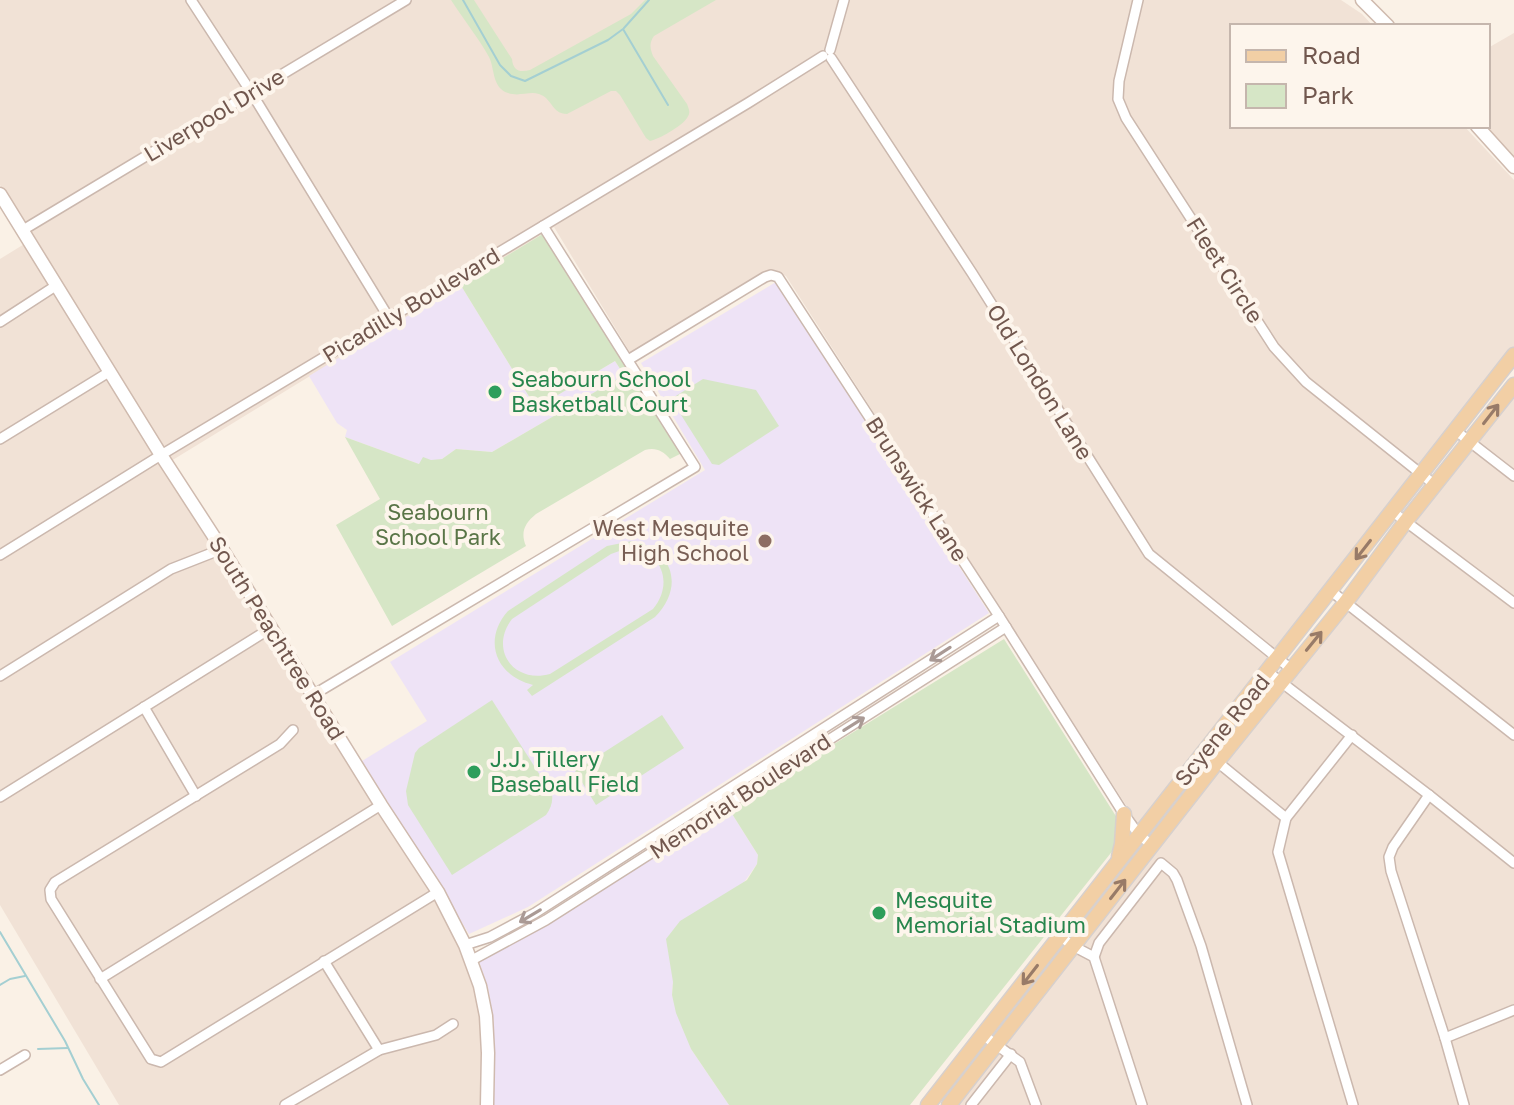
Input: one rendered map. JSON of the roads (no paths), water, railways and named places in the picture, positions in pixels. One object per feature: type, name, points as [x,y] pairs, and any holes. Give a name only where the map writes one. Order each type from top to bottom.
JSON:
[{"type":"main road","points":[[1362,0],[1386,24]]},
{"type":"main road","points":[[1479,128],[1514,167]]},
{"type":"main road","name":"South Peachtree Road","points":[[0,194],[438,892],[472,960],[486,1016],[487,1105]]},
{"type":"main road","name":"Scyene Road","points":[[928,1105],[1514,355]]},
{"type":"main road","name":"Scyene Road","points":[[949,1105],[1514,385]]},
{"type":"main road","points":[[1117,862],[1124,814]]},
{"type":"street","points":[[191,0],[389,318]]},
{"type":"street","name":"Liverpool Drive","points":[[23,230],[406,0]]},
{"type":"street","points":[[828,55],[844,0]]},
{"type":"street","name":"Fleet Circle","points":[[1138,0],[1119,81],[1118,99],[1126,118],[1288,364],[1306,382],[1435,485]]},
{"type":"street","name":"Picadilly Boulevard","points":[[0,555],[828,55]]},
{"type":"street","name":"Old London Lane","points":[[828,55],[972,273],[1149,554],[1291,669]]},
{"type":"street","points":[[313,695],[695,467],[543,226]]},
{"type":"street","name":"Brunswick Lane","points":[[628,360],[765,277],[778,277],[1124,814],[1139,835],[1152,845]]},
{"type":"street","points":[[0,322],[57,285]]},
{"type":"street","points":[[0,439],[109,372]]},
{"type":"street","points":[[1456,431],[1514,476]]},
{"type":"street","points":[[1393,512],[1514,603]]},
{"type":"street","points":[[0,676],[171,569],[222,549]]},
{"type":"street","points":[[1331,591],[1514,735]]},
{"type":"street","name":"Memorial Boulevard","points":[[465,945],[490,937],[535,913],[999,616]]},
{"type":"street","name":"Memorial Boulevard","points":[[472,960],[546,920],[1006,627]]},
{"type":"street","points":[[0,797],[271,628]]},
{"type":"street","points":[[1268,672],[1514,863]]},
{"type":"street","points":[[144,707],[196,796]]},
{"type":"street","points":[[293,730],[280,744],[55,882],[50,890],[51,899],[151,1059],[161,1062],[438,892]]},
{"type":"street","points":[[1352,735],[1286,818],[1278,852],[1353,1105]]},
{"type":"street","points":[[1204,751],[1286,818]]},
{"type":"street","points":[[1429,795],[1389,857],[1464,1105]]},
{"type":"street","points":[[100,979],[381,805]]},
{"type":"street","points":[[1142,1105],[1094,957],[1099,943],[1161,863],[1177,880],[1201,946],[1247,1105]]},
{"type":"street","points":[[1060,936],[1094,957]]},
{"type":"street","points":[[324,961],[379,1050]]},
{"type":"street","points":[[1445,1038],[1514,1010]]},
{"type":"street","points":[[285,1105],[379,1050],[436,1035],[453,1024]]},
{"type":"street","points":[[983,1035],[1020,1062],[1036,1105]]},
{"type":"street","points":[[971,1105],[1011,1054]]},
{"type":"street","points":[[0,1070],[25,1055]]},
{"type":"waterway","points":[[463,0],[500,65],[511,76],[525,81],[608,40],[623,29],[668,105]]},
{"type":"waterway","points":[[624,28],[649,0]]},
{"type":"waterway","points":[[0,932],[99,1105]]},
{"type":"waterway","points":[[0,985],[25,976]]},
{"type":"waterway","points":[[38,1049],[68,1048]]},
{"type":"place","name":"Seabourn School Basketball Court","points":[[495,392]]},
{"type":"place","name":"West Mesquite High School","points":[[765,541]]},
{"type":"place","name":"J.J. Tillery Baseball Field","points":[[474,772]]},
{"type":"place","name":"Mesquite Memorial Stadium","points":[[879,913]]},
{"type":"park label","name":"Seabourn School Park","points":[[438,524]]}]
